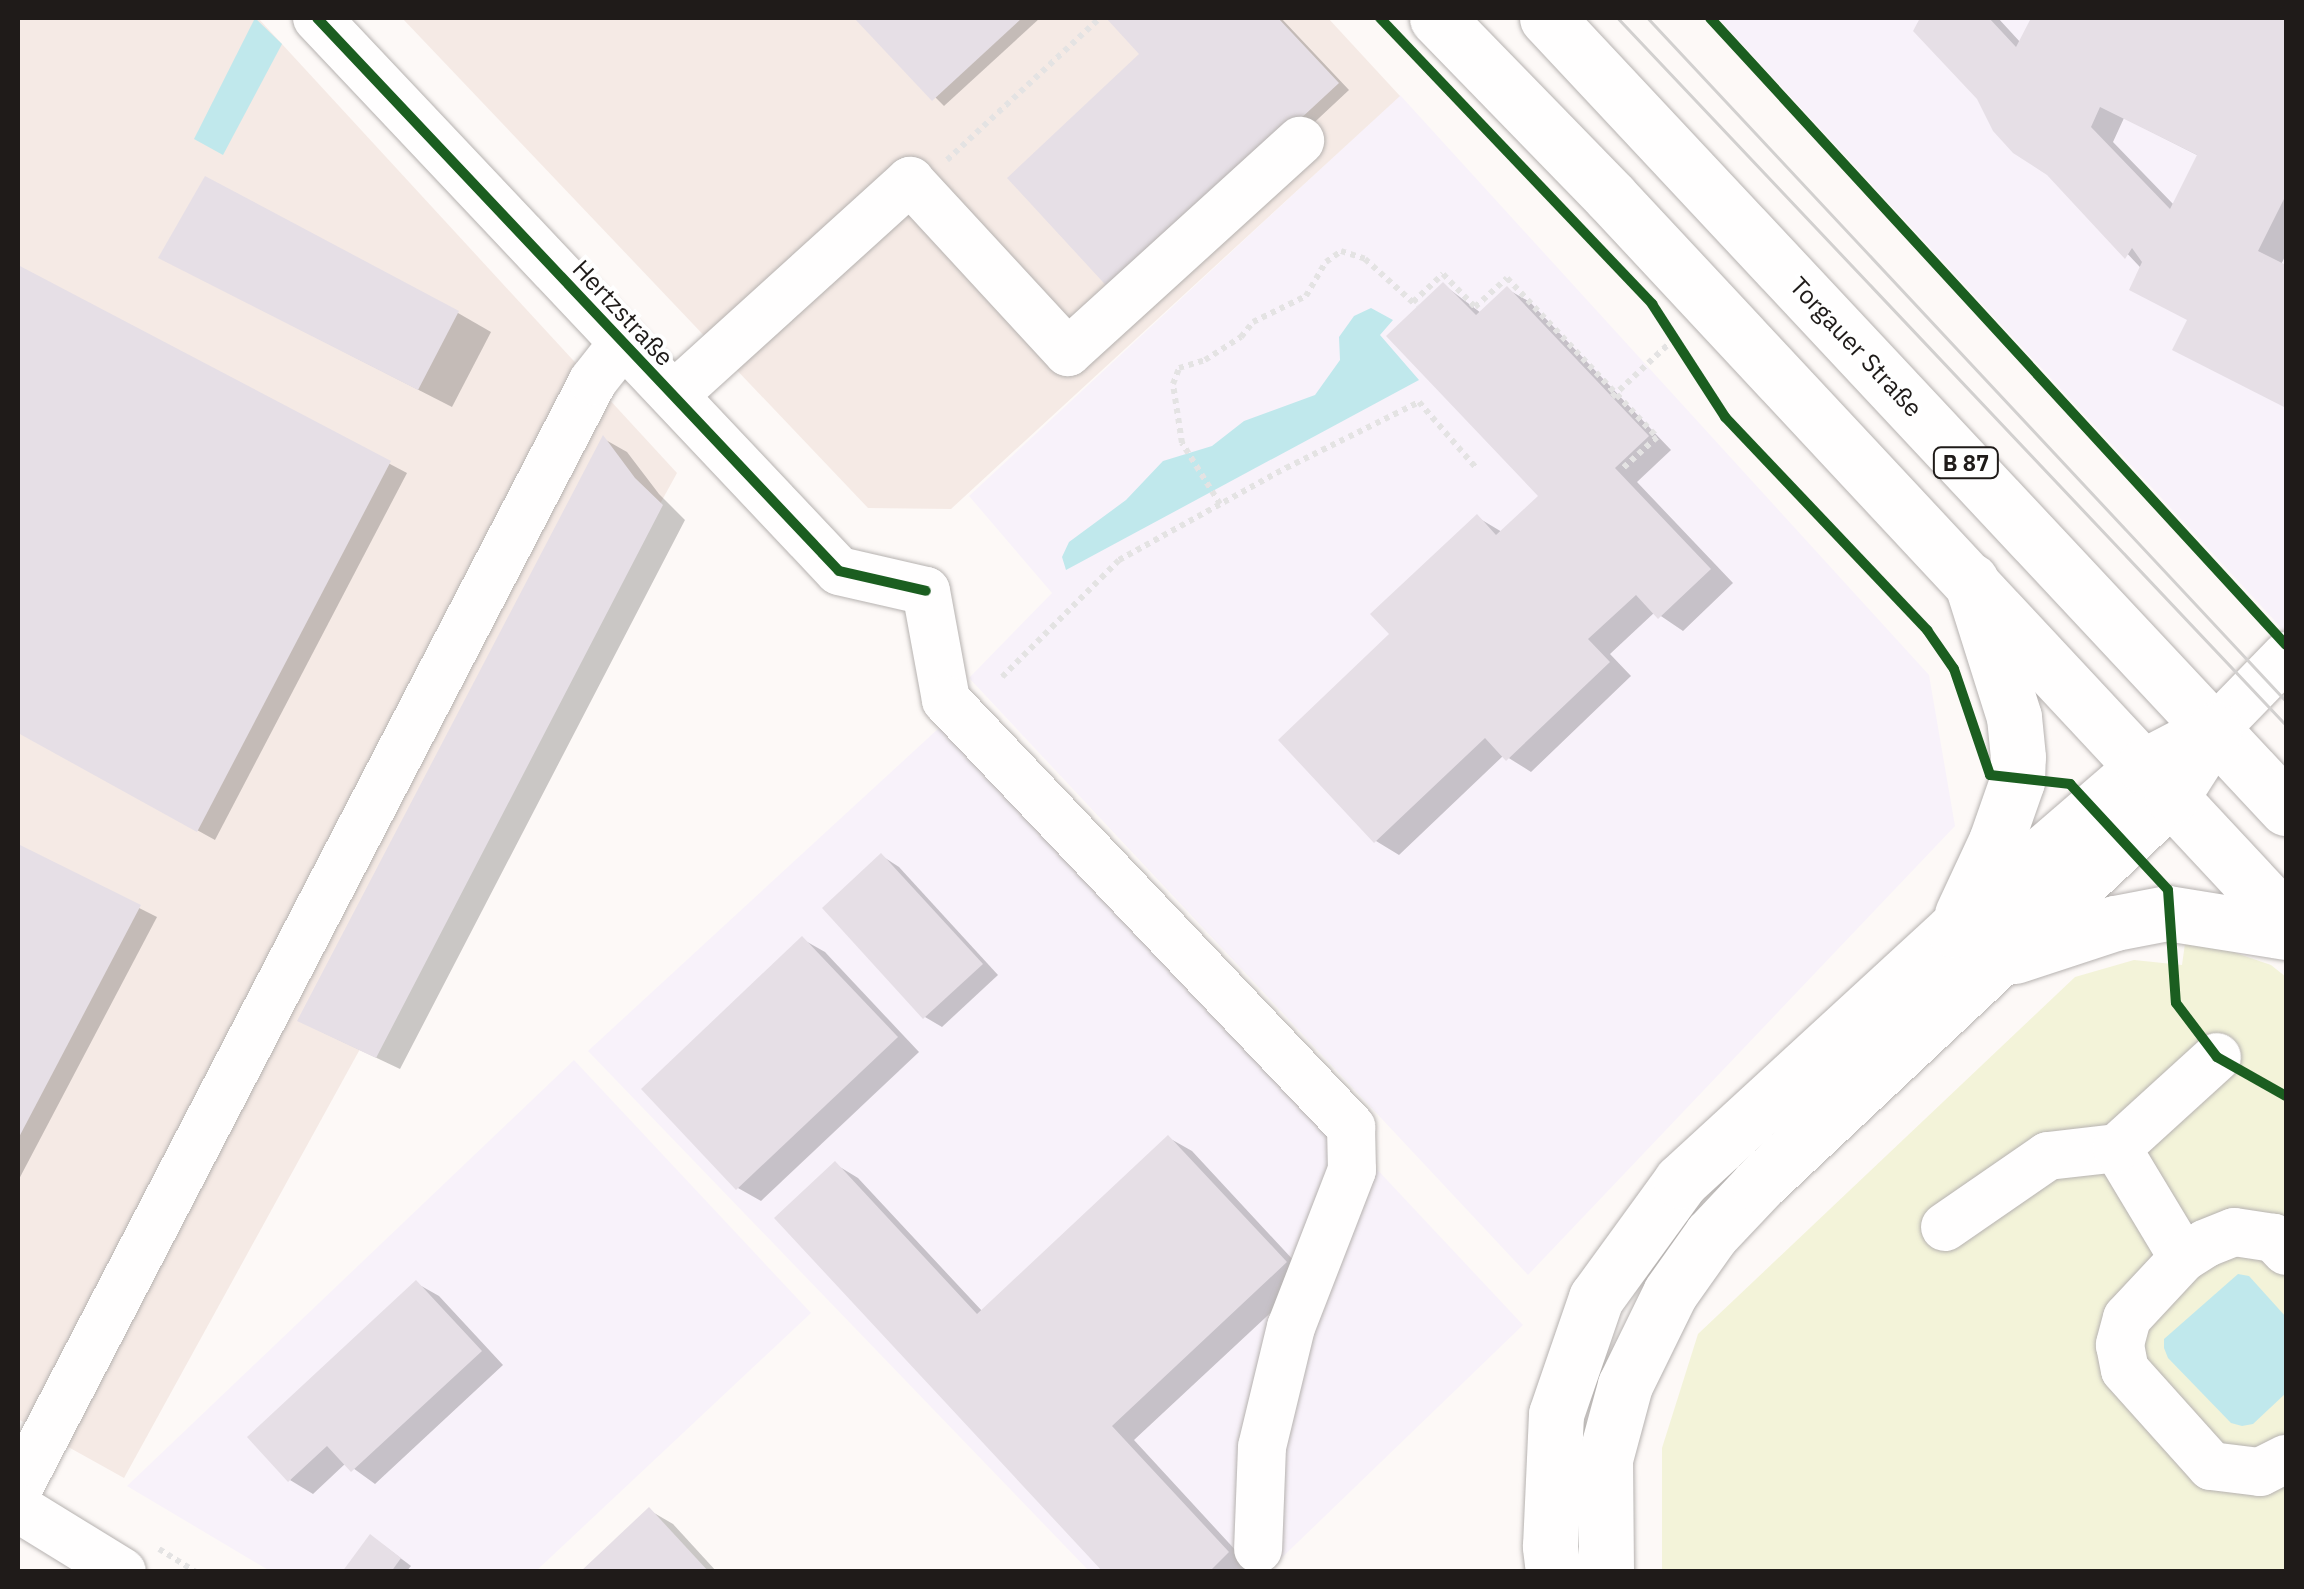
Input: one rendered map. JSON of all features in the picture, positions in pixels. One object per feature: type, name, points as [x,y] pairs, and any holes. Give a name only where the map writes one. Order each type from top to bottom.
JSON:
[{"type":"main road","points":[[1438,18],[1971,581],[2286,921]]},
{"type":"main road","name":"Torgauer Straße","points":[[1547,18],[2286,808]]},
{"type":"main road","points":[[1954,930],[1996,841],[2017,781],[2014,717],[1971,581]]},
{"type":"main road","points":[[1606,1572],[1604,1459],[1625,1385],[1670,1293],[1711,1235],[1759,1184],[1998,962],[2158,781],[2215,729]]},
{"type":"main road","points":[[1553,1572],[1550,1546],[1556,1414],[1596,1298],[1681,1181],[1954,930],[2158,781]]},
{"type":"main road","points":[[1998,962],[2149,915],[2259,924],[2286,932]]},
{"type":"street","name":"Hertzstraße","points":[[317,18],[839,571],[926,591],[946,700],[1351,1127],[1352,1170],[1291,1327],[1262,1446],[1258,1549]]},
{"type":"street","points":[[674,396],[910,181],[1068,352],[1300,141]]},
{"type":"street","points":[[122,1572],[18,1505],[594,381],[623,343]]},
{"type":"street","points":[[2215,729],[2286,656]]},
{"type":"street","points":[[1946,1227],[2048,1156],[2117,1148],[2218,1057]]},
{"type":"street","points":[[2117,1148],[2183,1258]]},
{"type":"street","points":[[2286,1251],[2274,1238],[2234,1232],[2183,1258],[2127,1318],[2120,1345],[2125,1370],[2212,1466],[2260,1472],[2286,1459]]},
{"type":"path","points":[[916,189],[1100,18]]},
{"type":"path","points":[[1220,504],[1182,443],[1173,384],[1179,368],[1205,360],[1241,337],[1254,322],[1306,296],[1326,262],[1341,251],[1365,259],[1415,304],[1443,274],[1475,307],[1507,278],[1657,437],[1623,468]]},
{"type":"path","points":[[1614,395],[1676,338]]},
{"type":"path","points":[[1002,677],[1119,560],[1419,402],[1478,470]]},
{"type":"shaded area","points":[[18,18],[258,18],[677,473],[124,1478],[18,1419]]},
{"type":"shaded area","points":[[402,18],[1328,18],[1400,96],[951,509],[868,508]]},
{"type":"shaded area","points":[[1718,18],[2286,18],[2286,633]]},
{"type":"shaded area","points":[[1400,95],[1929,675],[1955,826],[1528,1275],[969,678],[1052,593],[969,496]]},
{"type":"shaded area","points":[[952,716],[1523,1325],[1268,1571],[1089,1571],[588,1051]]},
{"type":"shaded area","points":[[574,1060],[811,1313],[536,1571],[270,1571],[127,1486]]},
{"type":"green space","points":[[2186,936],[2271,965],[2286,977],[2286,1571],[1662,1571],[1662,1448],[1698,1334],[2075,977],[2134,960],[2182,965]]},
{"type":"water","points":[[255,18],[282,44],[223,155],[194,139]]},
{"type":"water","points":[[1371,308],[1393,320],[1380,335],[1419,380],[1066,570],[1062,557],[1069,542],[1126,500],[1163,461],[1212,446],[1244,421],[1315,395],[1340,360],[1339,337],[1354,316]]},
{"type":"water","points":[[2238,1274],[2249,1276],[2286,1317],[2286,1393],[2253,1424],[2242,1426],[2231,1423],[2168,1358],[2164,1348],[2164,1339]]},
{"type":"building","points":[[854,18],[1022,18],[932,101]]},
{"type":"building","points":[[1106,18],[1278,18],[1339,83],[1113,293],[1007,178],[1139,54]]},
{"type":"building","points":[[1920,18],[1989,18],[2016,47],[2031,18],[2286,18],[2286,195],[2258,251],[2286,265],[2286,408],[2172,350],[2187,320],[2129,290],[2142,262],[2132,248],[2125,259],[2047,175],[2013,153],[1993,131],[1977,99],[1913,31]],"holes":[[[2100,107],[2197,155],[2170,209],[2091,127]]]},
{"type":"building","points":[[205,176],[459,311],[418,390],[158,258]]},
{"type":"building","points":[[18,265],[391,461],[197,832],[18,733]]},
{"type":"building","points":[[1443,282],[1476,315],[1507,286],[1649,436],[1615,468],[1711,569],[1658,619],[1636,595],[1588,639],[1610,662],[1506,761],[1485,738],[1374,843],[1278,740],[1389,634],[1370,614],[1477,514],[1496,535],[1538,496],[1386,336]]},
{"type":"building","points":[[603,435],[635,478],[663,505],[376,1058],[297,1021]]},
{"type":"building","points":[[18,844],[141,905],[18,1139]]},
{"type":"building","points":[[881,853],[983,964],[923,1019],[822,908]]},
{"type":"building","points":[[802,936],[898,1037],[736,1190],[641,1089]]},
{"type":"building","points":[[1168,1135],[1287,1262],[1112,1426],[1229,1552],[1209,1572],[1103,1572],[774,1218],[835,1161],[977,1314]]},
{"type":"building","points":[[416,1280],[482,1351],[351,1472],[327,1446],[288,1482],[247,1437]]},
{"type":"building","points":[[649,1507],[709,1572],[580,1572]]},
{"type":"building","points":[[370,1534],[401,1558],[391,1572],[342,1572]]},
{"type":"tram line","points":[[1618,18],[2286,725]]},
{"type":"tram line","points":[[1648,18],[2286,701]]},
{"type":"cycle path","points":[[317,18],[839,571],[926,591]]},
{"type":"cycle path","points":[[1380,18],[1652,304],[1725,417],[1927,630],[1954,669],[1990,775],[2070,784],[2168,890],[2176,1003],[2217,1057],[2286,1096]]},
{"type":"cycle path","points":[[1710,18],[2286,645]]}]
